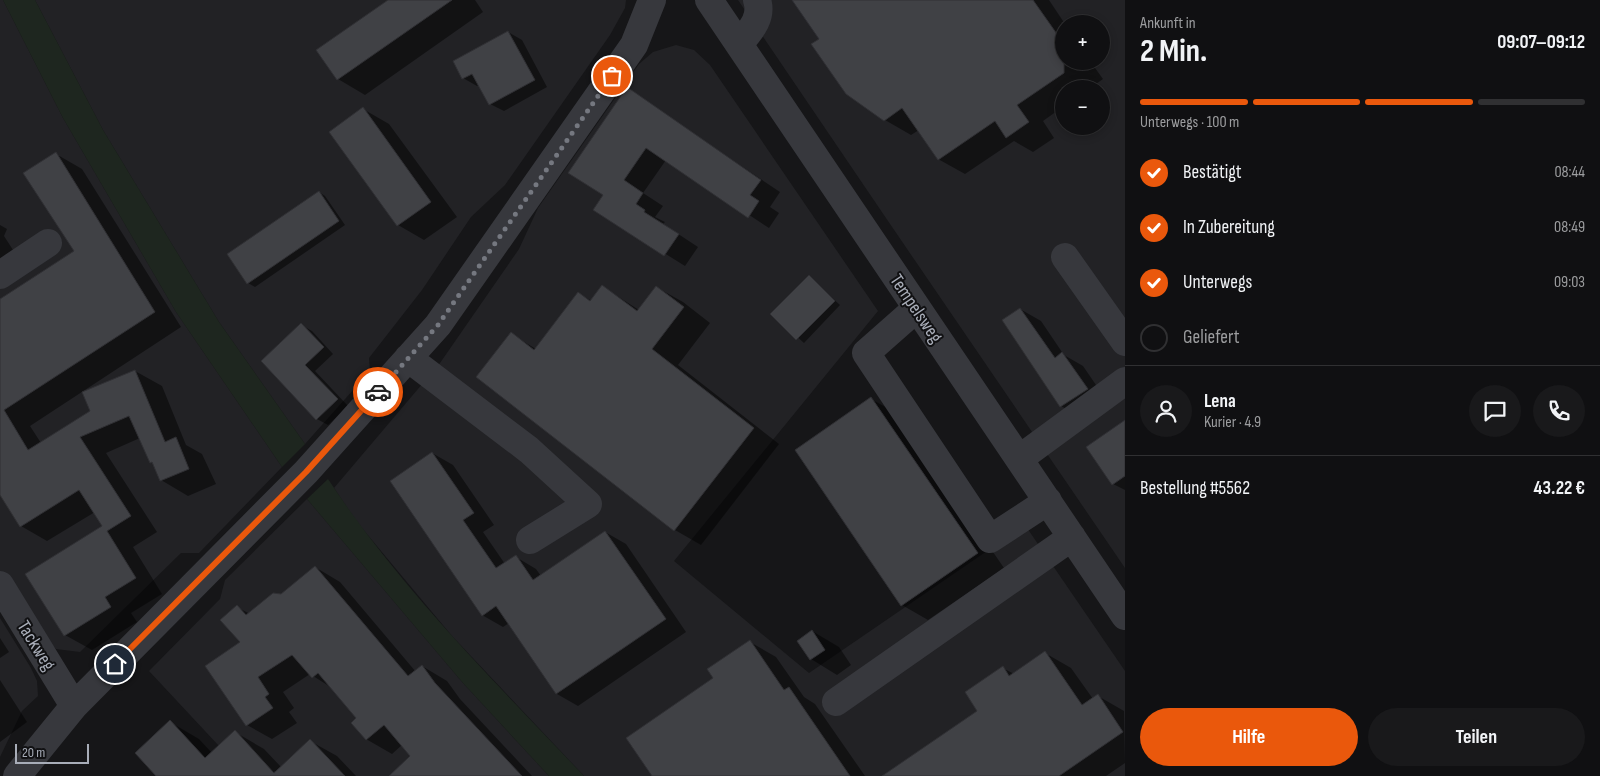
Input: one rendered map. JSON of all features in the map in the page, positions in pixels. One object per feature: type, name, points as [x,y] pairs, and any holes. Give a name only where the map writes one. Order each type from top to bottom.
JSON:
[{"type":"street","points":[[17,776],[74,706],[306,472],[438,325],[634,45],[652,0]]},
{"type":"street","name":"Tempelsweg","points":[[710,0],[1125,616]]},
{"type":"street","points":[[739,44],[757,21],[759,6],[757,0]]},
{"type":"street","points":[[0,276],[48,243]]},
{"type":"street","points":[[1065,258],[1125,342]]},
{"type":"street","points":[[917,308],[866,352],[990,539],[1048,501]]},
{"type":"street","points":[[408,358],[529,450],[588,504],[530,540]]},
{"type":"street","points":[[1019,459],[1125,381]]},
{"type":"street","points":[[836,702],[1072,537]]},
{"type":"street","name":"Tackweg","points":[[0,585],[74,706]]},
{"type":"shaded area","points":[[0,0],[3,0],[63,118],[176,312],[282,467],[199,553],[181,553],[80,652],[56,649],[38,633],[0,572]]},
{"type":"shaded area","points":[[3,0],[35,0],[103,130],[219,322],[305,444],[282,467],[176,312],[63,118]]},
{"type":"shaded area","points":[[35,0],[626,0],[625,8],[610,35],[505,185],[471,217],[422,290],[369,358],[370,371],[305,444],[219,322],[103,130]]},
{"type":"shaded area","points":[[738,0],[1125,0],[1125,568],[888,221]]},
{"type":"shaded area","points":[[676,45],[694,50],[710,65],[878,311],[674,561],[809,673],[1025,525],[1125,671],[1125,776],[584,776],[452,636],[356,521],[334,488],[440,363],[519,249],[538,208],[639,64],[653,52]]},
{"type":"shaded area","points":[[328,479],[385,558],[417,596],[449,633],[584,776],[549,776],[463,683],[307,499]]},
{"type":"shaded area","points":[[307,499],[463,683],[549,776],[247,776],[149,671],[220,599],[225,580]]},
{"type":"shaded area","points":[[0,618],[31,668],[37,681],[38,696],[22,711],[0,757]]},
{"type":"building","points":[[388,0],[452,0],[337,80],[316,50]]},
{"type":"building","points":[[792,0],[1033,0],[1055,31],[1055,70],[1064,70],[1064,73],[1017,105],[1029,122],[1006,138],[995,121],[938,160],[902,108],[884,121],[846,94],[811,44],[819,39]]},
{"type":"building","points":[[508,31],[535,80],[489,105],[472,74],[462,79],[453,61]]},
{"type":"building","points":[[627,87],[761,180],[750,195],[759,201],[748,218],[646,148],[624,180],[643,193],[636,204],[645,210],[644,212],[679,234],[664,256],[593,210],[603,195],[568,173]]},
{"type":"building","points":[[363,107],[431,202],[397,226],[329,132]]},
{"type":"building","points":[[56,152],[155,312],[4,410],[28,450],[90,411],[82,392],[135,370],[165,442],[176,437],[189,469],[160,481],[129,416],[80,437],[131,516],[107,531],[136,578],[105,597],[111,607],[64,636],[25,574],[102,526],[79,490],[20,527],[0,495],[0,299],[74,251],[23,173]]},
{"type":"building","points":[[319,191],[339,221],[247,284],[227,254]]},
{"type":"building","points":[[809,275],[835,301],[796,340],[770,314]]},
{"type":"building","points":[[602,285],[637,311],[656,286],[684,307],[652,349],[754,428],[674,531],[476,377],[511,332],[534,350],[578,292],[590,301]]},
{"type":"building","points":[[1020,308],[1055,358],[1062,352],[1088,389],[1060,407],[1002,320]]},
{"type":"building","points":[[301,323],[324,347],[305,365],[338,399],[316,420],[261,361]]},
{"type":"building","points":[[871,397],[978,553],[901,606],[795,450]]},
{"type":"building","points":[[1125,420],[1125,476],[1112,485],[1086,447]]},
{"type":"building","points":[[432,452],[474,513],[463,520],[496,568],[516,555],[533,580],[605,531],[666,619],[556,694],[496,606],[482,616],[390,481]]},
{"type":"building","points":[[315,566],[408,676],[422,665],[435,683],[522,776],[389,776],[410,756],[384,725],[366,740],[351,723],[356,718],[318,673],[312,678],[292,655],[258,677],[269,694],[265,697],[273,708],[246,726],[205,666],[240,642],[220,620],[237,605],[246,615],[273,593],[281,594]]},
{"type":"building","points":[[812,630],[825,650],[810,660],[797,641]]},
{"type":"building","points":[[750,640],[784,690],[789,687],[850,776],[652,776],[626,738],[713,678],[707,669]]},
{"type":"building","points":[[1045,651],[1082,705],[1098,694],[1123,732],[1059,776],[882,776],[977,711],[965,692],[1003,666],[1009,676]]},
{"type":"building","points":[[170,720],[205,758],[235,730],[274,773],[310,739],[345,776],[156,776],[135,753]]},
{"type":"way so far","points":[[378,392],[438,325],[612,76]]},
{"type":"route","points":[[115,664],[306,472],[378,392]]}]
